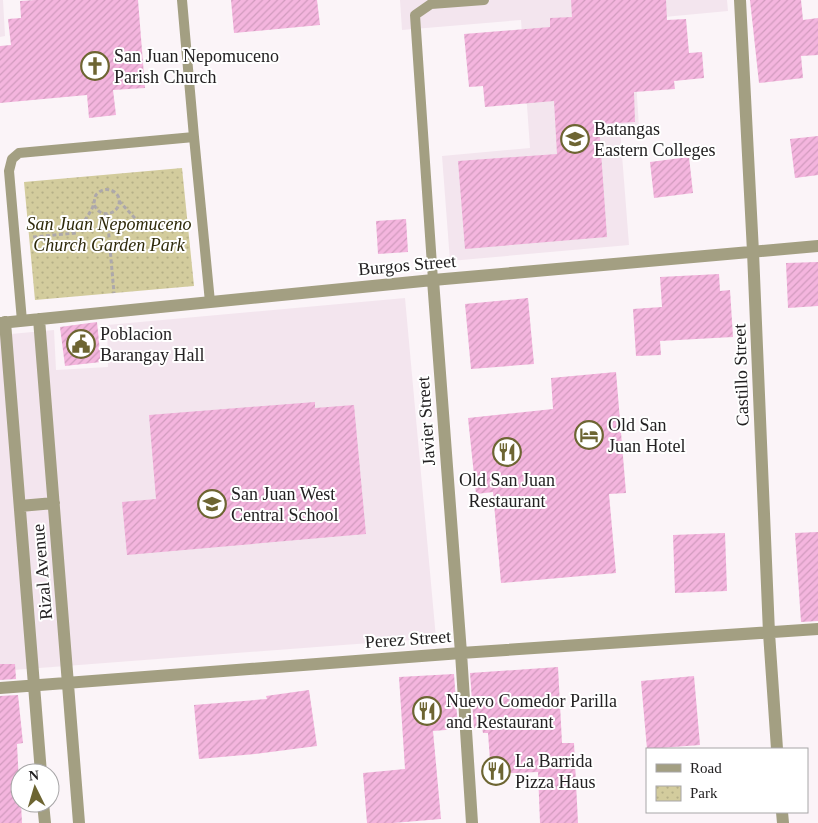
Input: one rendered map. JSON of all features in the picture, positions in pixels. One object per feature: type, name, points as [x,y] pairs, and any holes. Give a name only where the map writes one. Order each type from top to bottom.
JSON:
[{"type":"street","name":"Castillo Street","points":[[740,0],[769,633],[777,748]]},
{"type":"street","name":"Burgos Street","points":[[2,322],[432,280],[818,246]]},
{"type":"street","name":"Javier Street","points":[[432,280],[461,653],[472,823]]},
{"type":"street","name":"Rizal Avenue","points":[[39,319],[79,823]]},
{"type":"street","name":"Rizal Avenue","points":[[2,322],[20,506],[40,763]]},
{"type":"street","points":[[20,506],[54,503]]},
{"type":"street","name":"Perez Street","points":[[0,688],[461,653],[818,629]]},
{"type":"lane","points":[[182,0],[210,302]]},
{"type":"lane","name":"Javier Street","points":[[432,280],[415,15],[431,4],[484,0]]},
{"type":"lane","points":[[22,321],[9,171],[12,159],[19,153],[194,137]]},
{"type":"path","points":[[15,239],[76,234],[94,204],[95,197],[99,192],[106,189],[112,190],[117,195],[119,201],[144,228],[203,222]]},
{"type":"path","points":[[94,204],[96,210],[107,214],[114,212],[118,207],[119,201]]},
{"type":"path","points":[[107,214],[115,311]]},
{"type":"shaded area","points":[[0,0],[3,0],[5,36],[0,37]]},
{"type":"shaded area","name":"Batangas Eastern Colleges","points":[[400,0],[727,0],[728,11],[632,20],[639,127],[620,129],[629,245],[450,261],[442,156],[530,148],[521,20],[402,30]]},
{"type":"shaded area","name":"San Juan West Central School","points":[[405,298],[436,638],[0,671],[0,335],[54,330],[56,370],[108,367],[107,325]]},
{"type":"green space","name":"San Juan Nepomuceno Church Garden Park","points":[[182,168],[194,286],[35,300],[24,182]]},
{"type":"building","name":"San Juan Nepomuceno Parish Church","points":[[138,0],[145,88],[113,90],[116,115],[89,118],[87,95],[0,103],[0,46],[11,45],[8,19],[21,18],[20,1]]},
{"type":"building","points":[[231,0],[317,0],[320,25],[234,33]]},
{"type":"building","name":"Batangas Eastern Colleges","points":[[571,0],[666,0],[667,20],[686,19],[689,53],[702,52],[704,78],[674,81],[675,89],[634,92],[635,122],[599,124],[607,237],[465,249],[458,161],[557,154],[554,101],[485,107],[483,86],[469,87],[464,34],[550,27],[550,18],[572,17]]},
{"type":"building","points":[[750,0],[801,0],[803,20],[818,18],[818,55],[801,56],[803,78],[759,83]]},
{"type":"building","points":[[818,136],[818,175],[795,178],[790,139]]},
{"type":"building","points":[[689,157],[693,193],[654,198],[650,162]]},
{"type":"building","points":[[406,219],[408,252],[378,254],[376,221]]},
{"type":"building","points":[[818,262],[818,306],[788,308],[786,263]]},
{"type":"building","points":[[719,274],[720,291],[730,290],[733,337],[660,341],[661,355],[636,356],[633,309],[662,307],[660,277]]},
{"type":"building","points":[[528,298],[534,364],[471,369],[465,304]]},
{"type":"building","name":"Poblacion Barangay Hall","points":[[97,322],[101,362],[65,366],[60,327]]},
{"type":"building","points":[[616,372],[626,493],[609,494],[616,573],[501,583],[493,492],[476,494],[468,418],[553,409],[551,378]]},
{"type":"building","points":[[315,402],[315,408],[354,405],[366,534],[127,555],[122,502],[156,499],[149,415]]},
{"type":"building","points":[[818,532],[818,621],[801,622],[795,533]]},
{"type":"building","points":[[725,533],[727,591],[675,593],[673,535]]},
{"type":"building","points":[[0,664],[15,664],[16,679],[0,680]]},
{"type":"building","points":[[558,667],[562,743],[574,743],[578,823],[540,823],[538,772],[491,774],[488,733],[483,733],[482,728],[474,728],[470,673]]},
{"type":"building","points":[[454,674],[458,729],[433,731],[441,819],[367,823],[363,773],[405,769],[399,677]]},
{"type":"building","points":[[694,676],[700,745],[647,748],[641,681]]},
{"type":"building","points":[[309,690],[317,746],[199,759],[194,705],[267,699],[266,696]]},
{"type":"building","points":[[18,695],[23,743],[17,744],[18,763],[10,763],[10,813],[22,813],[22,823],[0,823],[0,696]]},
{"type":"place","name":"San Juan Nepomuceno Parish Church","points":[[95,66]]},
{"type":"place","name":"Batangas Eastern Colleges","points":[[575,139]]},
{"type":"place","name":"Poblacion Barangay Hall","points":[[81,344]]},
{"type":"place","name":"Old San Juan Hotel","points":[[589,435]]},
{"type":"place","name":"Old San Juan Restaurant","points":[[507,452]]},
{"type":"place","name":"San Juan West Central School","points":[[212,504]]},
{"type":"place","name":"Nuevo Comedor Parilla and Restaurant","points":[[427,711]]},
{"type":"place","name":"La Barrida Pizza Haus","points":[[496,771]]}]
